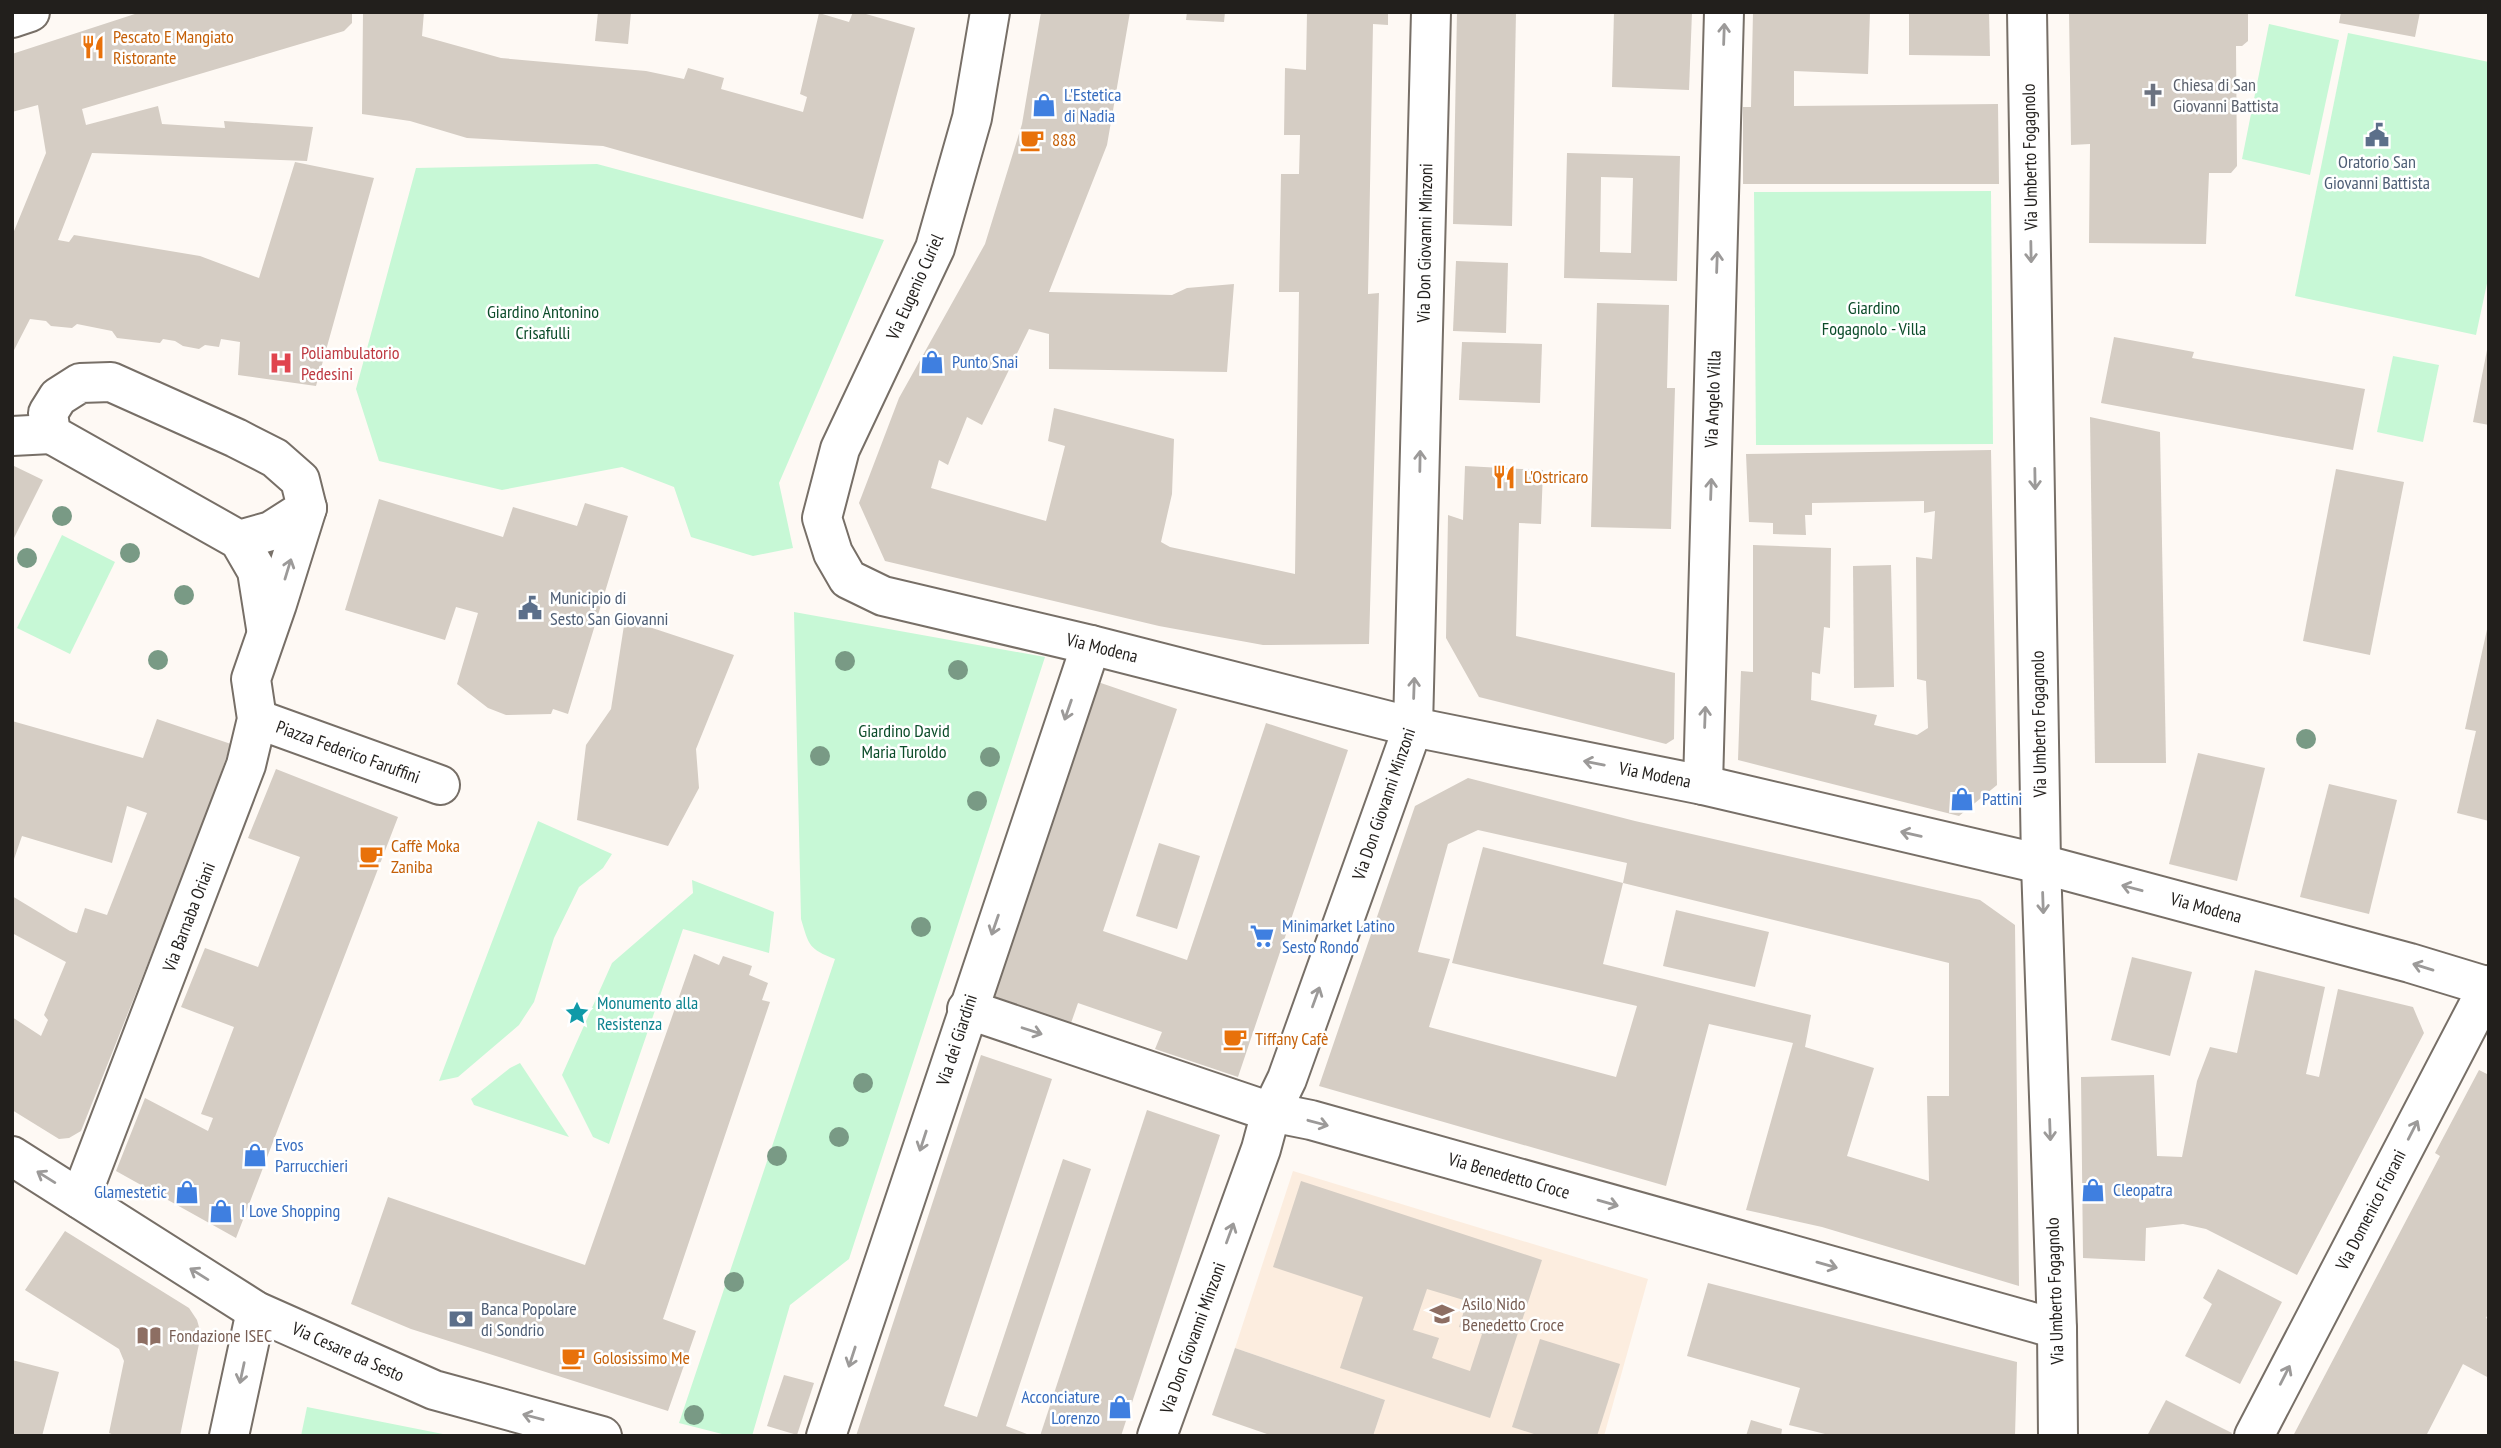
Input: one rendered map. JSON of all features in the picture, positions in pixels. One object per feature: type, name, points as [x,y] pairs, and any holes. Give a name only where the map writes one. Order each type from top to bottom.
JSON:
[{"type":"street","points":[[12,18],[30,12]]},
{"type":"street","name":"Via Eugenio Curiel","points":[[833,554],[822,518],[840,449],[935,248],[972,118],[990,12]]},
{"type":"street","name":"Via Don Giovanni Minzoni","points":[[1157,1436],[1261,1149],[1271,1112],[1291,1066],[1413,727],[1431,12]]},
{"type":"street","name":"Via Angelo Villa","points":[[1703,785],[1724,12]]},
{"type":"street","name":"Via Umberto Fogagnolo","points":[[2027,12],[2042,864],[2058,1436]]},
{"type":"street","points":[[12,436],[51,434],[239,540],[271,531],[307,508],[300,480],[275,458],[111,382],[80,383],[58,397],[48,413],[51,434]]},
{"type":"street","name":"Via Barnaba Oriani","points":[[80,1199],[246,765],[257,719],[251,679],[307,508]]},
{"type":"street","name":"Via Barnaba Oriani","points":[[239,540],[257,571],[266,630]]},
{"type":"street","name":"Via Modena","points":[[833,554],[848,579],[883,596],[1091,645],[1413,727],[1703,785],[2042,864],[2488,986]]},
{"type":"street","name":"Via dei Giardini","points":[[826,1436],[1091,645]]},
{"type":"street","name":"Piazza Federico Faruffini","points":[[257,719],[440,785]]},
{"type":"street","name":"Via Domenico Fiorani","points":[[2254,1436],[2488,986]]},
{"type":"street","name":"Via Benedetto Croce","points":[[967,1009],[1271,1112],[1337,1128],[2057,1329]]},
{"type":"street","name":"Via Cesare da Sesto","points":[[12,1156],[256,1311],[434,1390],[602,1436]]},
{"type":"street","points":[[229,1436],[256,1311]]},
{"type":"shaded area","name":"Asilo Nido Benedetto Croce","points":[[1293,1171],[1648,1279],[1604,1436],[1373,1436],[1385,1400],[1235,1348]]},
{"type":"green space","points":[[2269,24],[2339,40],[2310,175],[2242,159]]},
{"type":"green space","points":[[2348,33],[2489,62],[2489,274],[2476,335],[2295,296]]},
{"type":"green space","name":"Giardino Antonino Crisafulli","points":[[597,164],[884,240],[779,483],[793,548],[753,556],[691,537],[674,487],[622,467],[502,490],[379,461],[356,389],[416,168]]},
{"type":"green space","name":"Giardino Fogagnolo - Villa","points":[[1991,191],[1993,444],[1756,445],[1754,192]]},
{"type":"green space","points":[[2393,356],[2439,365],[2423,442],[2377,432]]},
{"type":"green space","points":[[62,535],[115,562],[70,654],[17,628]]},
{"type":"green space","name":"Giardino David Maria Turoldo","points":[[794,612],[1045,657],[849,1259],[790,1305],[752,1436],[730,1436],[679,1423],[835,959],[811,945],[801,919]]},
{"type":"green space","points":[[538,821],[612,854],[603,868],[579,887],[554,938],[534,1002],[519,1025],[458,1077],[439,1081]]},
{"type":"green space","points":[[692,880],[774,912],[769,953],[683,929],[609,1144],[593,1137],[562,1075],[612,963],[693,893]]},
{"type":"green space","points":[[520,1063],[569,1137],[474,1105],[471,1099]]},
{"type":"green space","points":[[307,1407],[453,1436],[301,1436]]},
{"type":"building","points":[[141,12],[352,12],[352,23],[344,31],[82,109],[86,125],[158,106],[162,124],[225,128],[224,121],[313,127],[307,161],[92,153],[58,240],[69,242],[74,235],[200,256],[259,278],[295,162],[374,178],[316,386],[238,375],[240,342],[221,339],[219,347],[205,345],[199,349],[183,346],[175,341],[163,339],[160,343],[117,338],[112,331],[77,324],[72,328],[51,326],[46,321],[30,319],[12,354],[12,236],[46,153],[38,105],[12,112],[12,54]]},
{"type":"building","points":[[363,12],[424,12],[422,36],[501,58],[646,71],[684,79],[688,68],[724,78],[721,89],[803,112],[807,97],[800,94],[819,13],[849,22],[853,12],[859,12],[915,28],[863,219],[603,146],[467,138],[410,121],[362,114]]},
{"type":"building","points":[[598,12],[631,12],[628,44],[595,41]]},
{"type":"building","points":[[1041,12],[1130,12],[1107,145],[1049,292],[1172,295],[1187,288],[1234,284],[1227,372],[1049,369],[1049,334],[1029,329],[982,425],[967,417],[948,465],[939,460],[931,488],[1046,521],[1065,446],[1048,441],[1054,408],[1174,439],[1172,494],[1161,542],[1170,547],[1295,574],[1299,292],[1279,292],[1281,174],[1299,174],[1300,135],[1284,135],[1285,68],[1306,70],[1307,12],[1388,12],[1388,25],[1373,24],[1368,294],[1379,293],[1369,644],[1263,645],[1159,626],[885,561],[859,503],[899,398],[985,244],[1022,124]]},
{"type":"building","points":[[1187,12],[1225,12],[1224,22],[1186,20]]},
{"type":"building","points":[[1457,12],[1516,12],[1512,226],[1453,224]]},
{"type":"building","points":[[1614,12],[1692,12],[1689,90],[1612,87]]},
{"type":"building","points":[[1753,12],[1870,12],[1868,74],[1794,71],[1794,106],[1998,104],[1999,184],[1743,184],[1743,107],[1751,107]]},
{"type":"building","points":[[1909,12],[1989,12],[1990,56],[1909,55]]},
{"type":"building","name":"Chiesa di San Giovanni Battista","points":[[2069,12],[2248,12],[2248,41],[2242,46],[2236,46],[2237,166],[2231,173],[2209,173],[2206,244],[2089,243],[2090,144],[2071,145]]},
{"type":"building","points":[[2341,12],[2420,12],[2415,37],[2339,23]]},
{"type":"building","points":[[1567,153],[1680,156],[1677,281],[1564,278]],"holes":[[[1601,177],[1633,178],[1631,253],[1600,252]]]},
{"type":"building","points":[[1456,261],[1508,263],[1506,333],[1453,331]]},
{"type":"building","points":[[1597,303],[1669,305],[1667,388],[1675,388],[1671,529],[1591,527]]},
{"type":"building","points":[[2114,337],[2194,352],[2192,358],[2365,389],[2353,450],[2101,403]]},
{"type":"building","points":[[1462,342],[1542,344],[1540,403],[1459,400]]},
{"type":"building","points":[[2489,350],[2489,425],[2473,422]]},
{"type":"building","points":[[2090,417],[2160,432],[2166,763],[2095,763]]},
{"type":"building","points":[[1991,450],[1997,785],[1959,816],[1738,760],[1741,671],[1753,672],[1753,545],[1831,548],[1830,628],[1824,627],[1820,674],[1812,672],[1811,700],[1877,715],[1874,725],[1917,735],[1928,728],[1926,681],[1917,679],[1916,557],[1932,559],[1935,511],[1924,513],[1924,501],[1812,503],[1812,515],[1805,515],[1806,535],[1773,534],[1773,523],[1749,522],[1746,454]]},
{"type":"building","points":[[12,465],[43,480],[12,542]]},
{"type":"building","points":[[1465,466],[1543,470],[1541,524],[1519,523],[1516,636],[1675,673],[1674,739],[1666,744],[1479,697],[1446,638],[1448,515],[1463,520]]},
{"type":"building","points":[[2336,469],[2404,482],[2370,655],[2303,641]]},
{"type":"building","name":"Municipio di Sesto San Giovanni","points":[[379,499],[503,537],[513,507],[577,526],[585,503],[628,516],[568,714],[553,709],[551,714],[506,715],[488,708],[457,684],[478,613],[456,607],[445,640],[345,610]]},
{"type":"building","points":[[1891,565],[1894,687],[1854,688],[1853,566]]},
{"type":"building","name":"Municipio di Sesto San Giovanni","points":[[625,619],[734,655],[696,749],[699,788],[668,846],[577,820],[586,745],[611,709]]},
{"type":"building","points":[[2488,625],[2489,821],[2457,813],[2476,731],[2465,729]]},
{"type":"building","points":[[1095,681],[1177,709],[1103,931],[1187,960],[1266,723],[1348,750],[1238,1077],[1155,1049],[1162,1032],[1078,1003],[1071,1023],[990,995]]},
{"type":"building","points":[[157,719],[231,744],[200,832],[81,1131],[69,1138],[59,1139],[12,1110],[12,1017],[41,1036],[48,1020],[44,1015],[66,962],[12,933],[12,896],[77,933],[85,908],[107,915],[147,813],[127,806],[112,863],[22,836],[12,865],[12,721],[143,758]]},
{"type":"building","points":[[2198,753],[2265,768],[2237,881],[2169,864]]},
{"type":"building","points":[[276,769],[398,817],[236,1238],[116,1171],[145,1098],[208,1131],[213,1118],[201,1114],[234,1027],[181,1007],[205,948],[258,967],[300,857],[248,838]]},
{"type":"building","points":[[1468,778],[1635,821],[1980,900],[2015,925],[2019,1286],[1822,1227],[1746,1210],[1793,1043],[1709,1024],[1666,1186],[1319,1086],[1415,806]],"holes":[[[1478,830],[1627,863],[1623,883],[1483,847],[1452,963],[1637,1006],[1616,1077],[1429,1027],[1450,959],[1418,952],[1448,844]],[[1623,883],[1949,963],[1949,1096],[1927,1096],[1929,1181],[1847,1156],[1874,1068],[1805,1047],[1811,1015],[1603,964]]]},
{"type":"building","points":[[2329,784],[2397,800],[2369,914],[2300,897]]},
{"type":"building","points":[[1159,843],[1200,856],[1177,929],[1136,916]]},
{"type":"building","points":[[1676,910],[1769,932],[1755,987],[1663,966]]},
{"type":"building","points":[[694,954],[719,965],[723,956],[752,966],[749,975],[768,983],[762,1000],[770,1002],[663,1319],[696,1331],[668,1411],[411,1329],[351,1304],[388,1197],[585,1265]]},
{"type":"building","points":[[2132,957],[2192,972],[2170,1056],[2111,1040]]},
{"type":"building","points":[[2255,970],[2325,987],[2306,1074],[2319,1077],[2338,989],[2413,1007],[2424,1033],[2297,1275],[2206,1229],[2183,1224],[2146,1228],[2145,1261],[2083,1258],[2081,1077],[2154,1075],[2157,1156],[2182,1157],[2197,1081],[2210,1047],[2237,1053]]},
{"type":"building","points":[[981,1055],[1052,1079],[944,1406],[977,1417],[1063,1159],[1091,1169],[1006,1426],[1032,1436],[856,1436]]},
{"type":"building","points":[[2479,1070],[2489,1075],[2489,1312],[2486,1318],[2489,1320],[2489,1378],[2463,1364],[2426,1436],[2293,1436],[2440,1156],[2435,1153]]},
{"type":"building","points":[[1147,1110],[1220,1135],[1121,1436],[1040,1436]]},
{"type":"building","points":[[1301,1181],[1542,1260],[1490,1418],[1340,1368],[1363,1297],[1273,1267]],"holes":[[[1427,1289],[1467,1301],[1459,1327],[1482,1334],[1470,1371],[1432,1358],[1439,1338],[1413,1330]]]},
{"type":"building","points":[[65,1231],[189,1308],[197,1320],[201,1334],[180,1436],[117,1436],[109,1433],[124,1361],[119,1349],[25,1290]]},
{"type":"building","points":[[2218,1269],[2282,1302],[2240,1384],[2185,1356],[2212,1304],[2203,1298]]},
{"type":"building","points":[[1708,1283],[2017,1362],[2015,1436],[1833,1436],[1789,1425],[1800,1388],[1687,1356]]},
{"type":"building","points":[[1540,1339],[1620,1364],[1597,1436],[1540,1436],[1512,1427]]},
{"type":"building","points":[[1235,1348],[1385,1400],[1373,1436],[1273,1436],[1212,1415]]},
{"type":"building","points":[[12,1360],[59,1372],[42,1436],[12,1436]]},
{"type":"building","points":[[784,1375],[814,1383],[797,1435],[767,1426]]},
{"type":"building","points":[[2166,1400],[2232,1433],[2230,1436],[2147,1436]]},
{"type":"building","points":[[1751,1420],[1782,1429],[1781,1436],[1746,1436]]},
{"type":"place","name":"Pescato E Mangiato Ristorante","points":[[93,47]]},
{"type":"place","name":"Chiesa di San Giovanni Battista","points":[[2153,95]]},
{"type":"place","name":"L'Estetica di Nadia","points":[[1044,105]]},
{"type":"place","name":"Oratorio San Giovanni Battista","points":[[2377,135]]},
{"type":"place","name":"888","points":[[1032,140]]},
{"type":"place","name":"Punto Snai","points":[[932,362]]},
{"type":"place","name":"Poliambulatorio Pedesini","points":[[281,363]]},
{"type":"place","name":"L'Ostricaro","points":[[1504,477]]},
{"type":"place","name":"Municipio di Sesto San Giovanni","points":[[530,608]]},
{"type":"place","name":"Pattini","points":[[1962,799]]},
{"type":"place","name":"Caffè Moka Zaniba","points":[[371,856]]},
{"type":"place","name":"Minimarket Latino Sesto Rondo","points":[[1262,936]]},
{"type":"place","name":"Monumento alla Resistenza","points":[[577,1013]]},
{"type":"place","name":"Tiffany Cafè","points":[[1235,1039]]},
{"type":"place","name":"Evos Parrucchieri","points":[[255,1155]]},
{"type":"place","name":"Cleopatra","points":[[2093,1190]]},
{"type":"place","name":"Glamestetic","points":[[187,1192]]},
{"type":"place","name":"I Love Shopping","points":[[221,1211]]},
{"type":"place","name":"Asilo Nido Benedetto Croce","points":[[1442,1314]]},
{"type":"place","name":"Banca Popolare di Sondrio","points":[[461,1319]]},
{"type":"place","name":"Fondazione ISEC","points":[[149,1336]]},
{"type":"place","name":"Golosissimo Me","points":[[573,1358]]},
{"type":"place","name":"Acconciature Lorenzo","points":[[1120,1407]]}]
